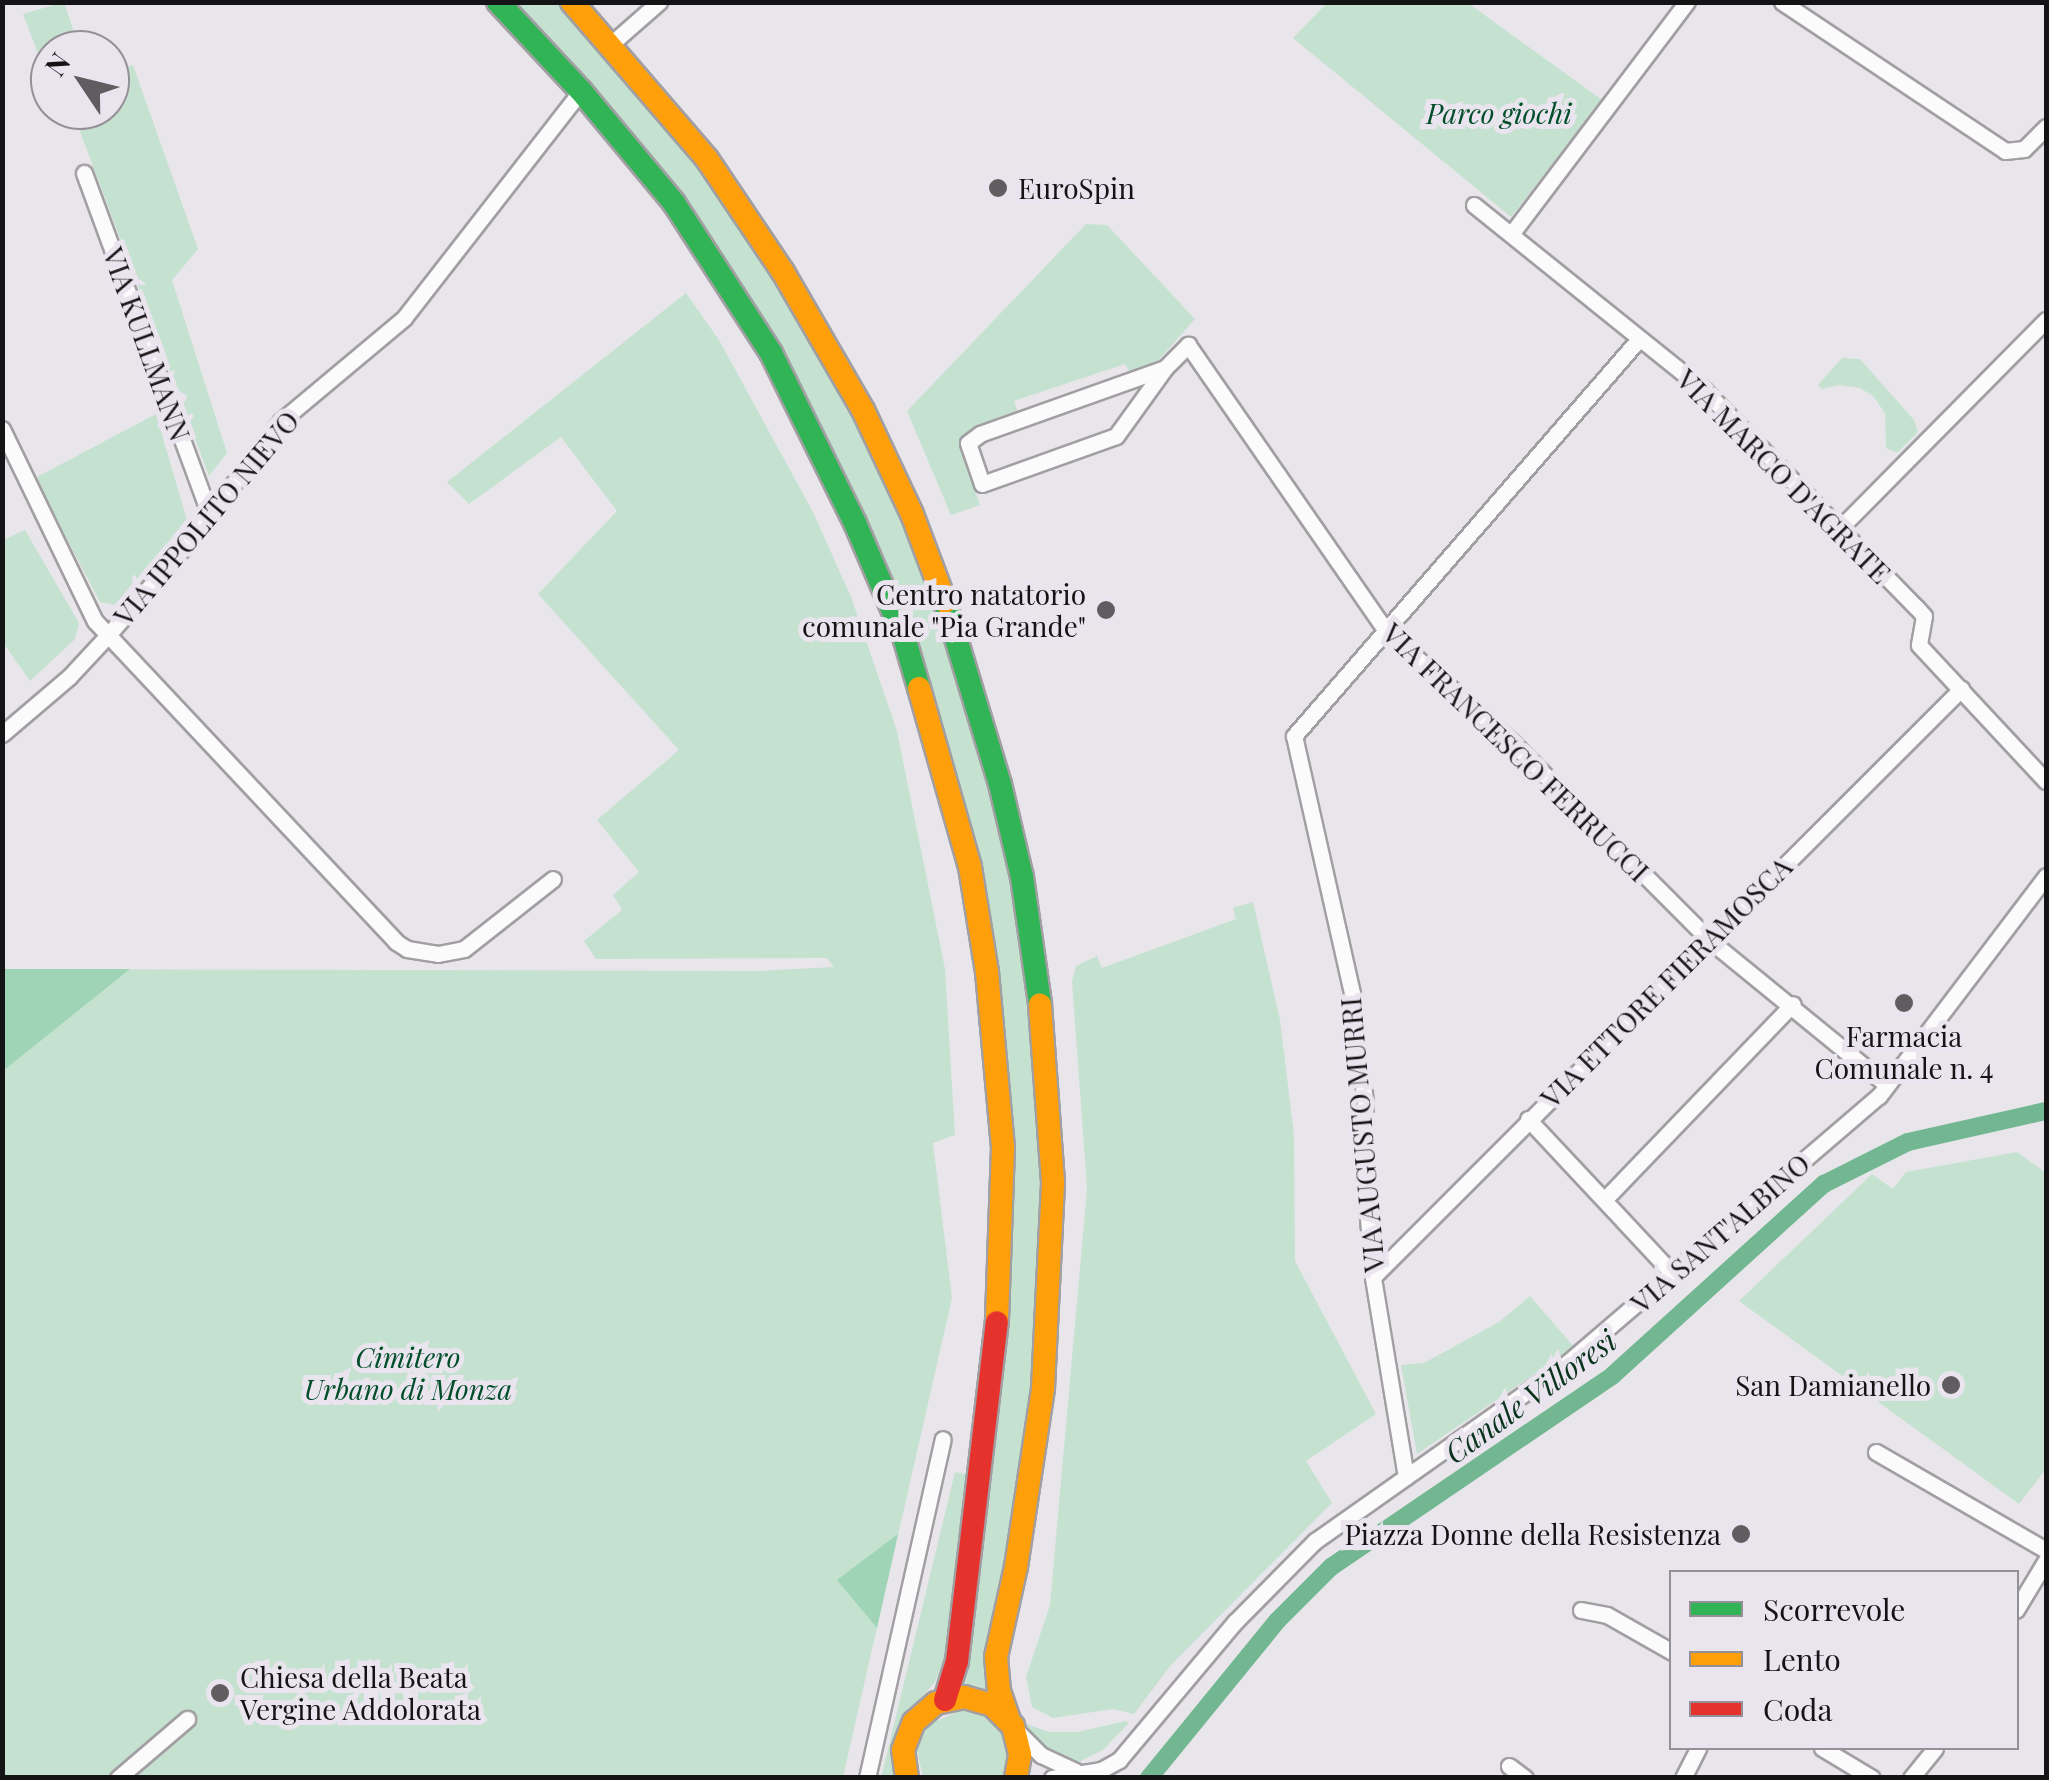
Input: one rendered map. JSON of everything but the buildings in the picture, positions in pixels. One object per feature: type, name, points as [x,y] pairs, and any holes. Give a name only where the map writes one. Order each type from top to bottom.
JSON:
[{"type":"main road","points":[[498,2],[581,91],[674,203],[726,279],[803,416],[904,637],[970,868],[998,1080],[1002,1146],[1000,1296],[956,1665],[945,1700]]},
{"type":"main road","points":[[572,2],[707,159],[784,272],[863,410],[912,514],[941,590],[1000,784],[1022,876],[1047,1072],[1052,1200],[1043,1388],[1016,1567],[996,1657],[998,1691],[1020,1754],[1016,1778]]},
{"type":"main road","points":[[907,1778],[903,1757],[910,1728],[924,1711],[945,1700],[979,1700],[1011,1723]]},
{"type":"street","points":[[630,2],[643,16]]},
{"type":"street","points":[[611,44],[658,2]]},
{"type":"street","points":[[1512,234],[1687,2]]},
{"type":"street","points":[[1782,2],[2005,151],[2024,149],[2046,127]]},
{"type":"street","name":"VIA IPPOLITO NIEVO","points":[[2,734],[69,676],[109,634],[281,422],[404,318],[581,91]]},
{"type":"street","name":"VIA KULLMANN","points":[[84,172],[210,514]]},
{"type":"street","name":"VIA MARCO D'AGRATE","points":[[1474,205],[1705,391],[1924,616],[1919,645],[2046,781]]},
{"type":"street","points":[[1839,529],[2046,320]]},
{"type":"street","points":[[1386,631],[1548,450],[1639,339]]},
{"type":"street","name":"VIA FRANCESCO FERRUCCI","points":[[1165,368],[980,434],[968,443],[982,484],[1116,436],[1165,368],[1188,345],[1386,631],[1512,742],[1708,938],[1886,1084]]},
{"type":"street","points":[[2,429],[86,608],[109,634]]},
{"type":"street","name":"VIA AUGUSTO MURRI","points":[[1386,631],[1294,736],[1355,1010],[1365,1102],[1365,1184],[1373,1276],[1406,1477]]},
{"type":"street","name":"VIA IPPOLITO NIEVO","points":[[109,634],[407,949],[438,954],[464,949],[554,879]]},
{"type":"street","name":"VIA ETTORE FIERAMOSCA","points":[[1373,1276],[1961,689]]},
{"type":"street","name":"VIA SANT'ALBINO","points":[[1052,1778],[1101,1770],[1119,1760],[1276,1577],[1315,1542],[1568,1363],[1878,1096],[2046,876]]},
{"type":"street","points":[[1606,1198],[1793,1004]]},
{"type":"street","points":[[1528,1119],[1674,1274]]},
{"type":"street","points":[[867,1778],[944,1439]]},
{"type":"street","points":[[1876,1452],[2046,1550]]},
{"type":"street","points":[[2019,1605],[2046,1560]]},
{"type":"street","points":[[1581,1610],[1607,1615],[1669,1650]]},
{"type":"street","points":[[118,1778],[187,1719]]},
{"type":"street","points":[[1011,1723],[1041,1755],[1079,1771]]},
{"type":"street","points":[[1683,1778],[1697,1750]]},
{"type":"street","points":[[1825,1750],[1872,1778]]},
{"type":"street","points":[[1911,1778],[1932,1750]]},
{"type":"street","points":[[1509,1766],[1525,1778]]},
{"type":"green space","points":[[64,2],[73,30],[30,32],[23,14]]},
{"type":"green space","points":[[514,3],[560,3],[668,124],[803,321],[866,440],[924,573],[975,724],[1025,952],[1040,1114],[1040,1300],[1020,1483],[986,1689],[961,1686],[1008,1111],[915,642],[862,508],[777,341],[710,236],[629,129]]},
{"type":"green space","name":"Parco giochi","points":[[1327,3],[1468,3],[1602,100],[1511,217],[1293,38]]},
{"type":"green space","points":[[133,65],[198,249],[172,280],[227,453],[209,476],[79,130],[130,130]]},
{"type":"green space","points":[[1086,224],[1107,225],[1195,319],[1155,364],[1131,374],[1125,364],[1014,401],[1018,413],[972,430],[959,445],[980,505],[951,515],[907,411]]},
{"type":"green space","name":"Cimitero Urbano di Monza","points":[[686,293],[719,340],[813,512],[851,597],[897,731],[945,969],[955,1135],[933,1143],[952,1298],[843,1777],[3,1778],[3,969],[759,971],[834,967],[827,958],[596,959],[584,941],[622,910],[613,895],[639,872],[597,820],[679,750],[538,594],[617,511],[561,437],[469,504],[447,482]]},
{"type":"green space","points":[[1842,358],[1860,359],[1914,420],[1918,432],[1897,453],[1886,448],[1885,413],[1873,396],[1860,388],[1839,385],[1822,389],[1818,385]]},
{"type":"green space","points":[[156,414],[187,520],[115,605],[100,602],[35,478]]},
{"type":"green space","points":[[25,530],[79,623],[75,639],[30,681],[2,641],[3,540]]},
{"type":"green space","points":[[1253,902],[1280,1020],[1294,1135],[1295,1261],[1376,1414],[1306,1461],[1332,1503],[1171,1665],[1134,1714],[1113,1709],[1053,1718],[1032,1707],[1026,1677],[1050,1605],[1087,1189],[1072,981],[1076,966],[1097,956],[1102,968],[1236,919],[1233,908]]},
{"type":"green space","points":[[3,969],[130,969],[3,1071]]},
{"type":"green space","name":"San Damianello","points":[[2017,1152],[2046,1173],[2046,1469],[2019,1504],[1739,1301],[1872,1174],[1893,1189],[1906,1172]]},
{"type":"green space","points":[[1530,1296],[1574,1347],[1417,1454],[1401,1365],[1424,1363],[1499,1322]]},
{"type":"green space","points":[[955,1472],[966,1474],[947,1654],[935,1682],[908,1712],[892,1759],[895,1777],[881,1778]]},
{"type":"green space","points":[[898,1534],[877,1628],[837,1580]]},
{"type":"green space","points":[[961,1710],[976,1712],[1000,1728],[1010,1756],[1004,1777],[923,1777],[917,1751],[922,1735],[932,1723]]},
{"type":"green space","points":[[1129,1723],[1103,1750],[1077,1763],[1041,1750],[1022,1731],[1027,1724],[1049,1732],[1077,1732]]},
{"type":"waterway","name":"Canale Villoresi","points":[[1149,1778],[1277,1621],[1331,1567],[1613,1375],[1824,1184],[1908,1142],[2046,1111]]},
{"type":"traffic: fast","points":[[498,2],[581,91],[674,203],[771,353],[855,523],[904,637],[919,688]]},
{"type":"traffic: fast","points":[[945,602],[1000,784],[1022,877],[1040,1004]]},
{"type":"traffic: slow","points":[[572,2],[707,159],[783,272],[863,410],[912,514],[945,602]]},
{"type":"traffic: slow","points":[[919,688],[970,867],[987,972],[1003,1147],[997,1322]]},
{"type":"traffic: slow","points":[[1009,1720],[999,1691],[996,1657],[1016,1567],[1043,1388],[1053,1182],[1040,1004]]},
{"type":"traffic: slow","points":[[907,1778],[903,1750],[914,1722],[936,1703],[964,1697],[992,1705],[1013,1726],[1020,1755],[1016,1778]]},
{"type":"traffic: jam","points":[[945,1700],[957,1661],[997,1322]]},
{"type":"place","name":"EuroSpin","points":[[998,188]]},
{"type":"place","name":"Centro natatorio comunale \"Pia Grande\"","points":[[1106,610]]},
{"type":"place","name":"Farmacia Comunale n. 4","points":[[1904,1003]]},
{"type":"place","name":"San Damianello","points":[[1951,1385]]},
{"type":"place","name":"Piazza Donne della Resistenza","points":[[1741,1534]]},
{"type":"place","name":"Chiesa della Beata Vergine Addolorata","points":[[220,1693]]}]
